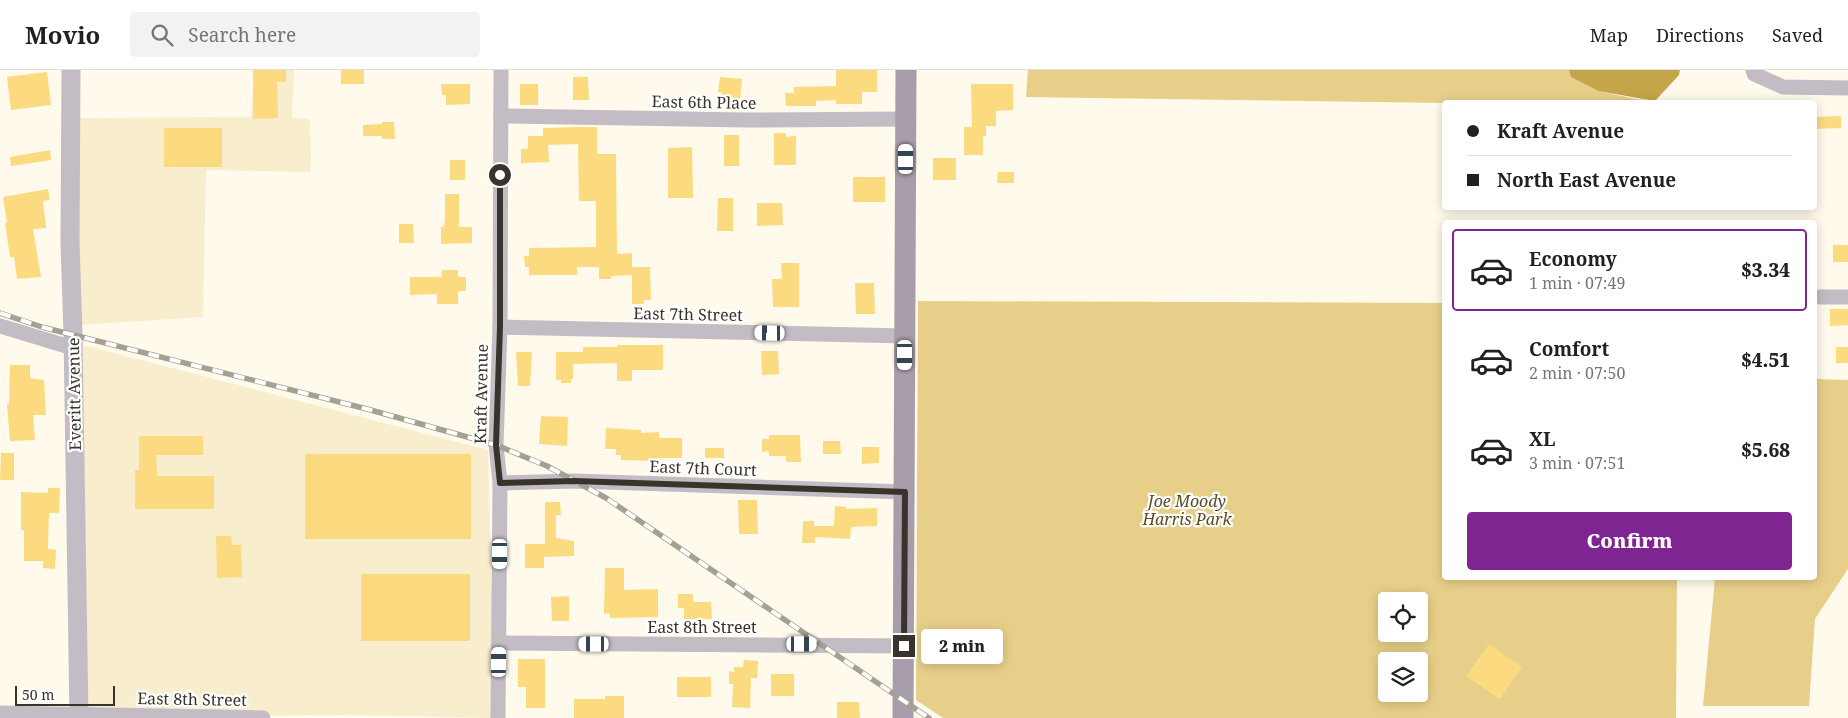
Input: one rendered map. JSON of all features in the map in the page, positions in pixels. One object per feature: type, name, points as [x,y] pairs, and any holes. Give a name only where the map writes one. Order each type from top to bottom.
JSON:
[{"type":"main road","points":[[903,718],[906,70]]},
{"type":"street","name":"Everitt Avenue","points":[[71,70],[70,242],[79,716]]},
{"type":"street","name":"Kraft Avenue","points":[[498,718],[500,483],[496,445],[500,327],[501,70]]},
{"type":"street","points":[[1753,72],[1783,87],[1848,88]]},
{"type":"street","name":"East 6th Place","points":[[501,116],[745,120],[906,119]]},
{"type":"street","points":[[1820,297],[1848,297]]},
{"type":"street","points":[[0,326],[73,348]]},
{"type":"street","name":"East 7th Street","points":[[500,327],[905,336]]},
{"type":"street","name":"East 7th Court","points":[[500,483],[574,481],[905,492]]},
{"type":"street","name":"East 8th Street","points":[[500,643],[904,646]]},
{"type":"street","name":"East 8th Street","points":[[0,713],[262,718]]},
{"type":"shaded area","points":[[254,70],[294,70],[292,118],[310,119],[311,172],[206,170],[203,317],[78,325],[77,118],[251,117]]},
{"type":"shaded area","points":[[1569,70],[1680,70],[1679,75],[1656,100],[1598,91],[1571,77]]},
{"type":"shaded area","points":[[79,344],[488,450],[493,643],[491,718],[349,715],[224,716],[85,712]]},
{"type":"green space","points":[[1028,70],[1569,70],[1571,77],[1598,91],[1647,100],[1442,100],[1442,103],[1026,97]]},
{"type":"green space","name":"Joe Moody Harris Park","points":[[918,301],[1442,303],[1442,580],[1677,580],[1676,718],[943,718],[916,700]]},
{"type":"green space","points":[[1817,379],[1848,380],[1848,569],[1815,619],[1809,706],[1703,706],[1715,580],[1817,580]]},
{"type":"building","points":[[253,70],[286,70],[286,82],[277,82],[278,118],[253,119]]},
{"type":"building","points":[[341,70],[364,70],[364,84],[341,84]]},
{"type":"building","points":[[836,70],[877,70],[877,92],[862,92],[862,104],[836,104],[836,100],[816,101],[816,106],[786,106],[785,93],[794,93],[794,87],[836,86]]},
{"type":"building","points":[[47,72],[51,105],[11,110],[7,77]]},
{"type":"building","points":[[573,77],[588,77],[589,100],[573,100]]},
{"type":"building","points":[[720,77],[742,79],[740,101],[721,100],[722,92],[718,92]]},
{"type":"building","points":[[441,84],[470,84],[470,104],[446,105],[446,95],[442,95]]},
{"type":"building","points":[[520,84],[538,84],[538,105],[520,105]]},
{"type":"building","points":[[971,84],[1013,84],[1013,110],[996,111],[996,126],[986,126],[986,136],[983,136],[983,155],[964,155],[964,127],[972,127]]},
{"type":"building","points":[[1841,116],[1841,128],[1817,129],[1817,117]]},
{"type":"building","points":[[382,122],[394,122],[395,139],[382,139],[382,136],[363,136],[363,125],[382,124]]},
{"type":"building","points":[[597,127],[597,154],[616,154],[617,254],[632,253],[632,267],[650,267],[651,300],[644,300],[644,304],[632,304],[632,275],[611,276],[611,279],[599,279],[599,267],[577,267],[577,275],[529,275],[529,267],[525,267],[524,256],[529,256],[529,248],[596,247],[596,201],[579,201],[578,144],[548,145],[549,162],[521,163],[521,149],[528,149],[528,136],[543,136],[543,128]]},
{"type":"building","points":[[164,128],[222,128],[222,167],[164,167]]},
{"type":"building","points":[[774,133],[786,133],[786,137],[796,136],[796,165],[774,165]]},
{"type":"building","points":[[724,135],[739,135],[739,166],[724,166]]},
{"type":"building","points":[[692,147],[693,198],[668,198],[668,148]]},
{"type":"building","points":[[50,150],[51,160],[11,166],[10,157]]},
{"type":"building","points":[[933,158],[956,158],[956,180],[933,180]]},
{"type":"building","points":[[450,160],[465,160],[465,180],[450,180]]},
{"type":"building","points":[[998,172],[1014,172],[1014,183],[997,183]]},
{"type":"building","points":[[853,177],[885,177],[885,202],[853,202]]},
{"type":"building","points":[[48,189],[50,200],[43,201],[46,228],[33,229],[41,277],[17,279],[14,257],[10,257],[3,197]]},
{"type":"building","points":[[445,194],[459,194],[459,227],[472,227],[472,243],[441,244],[441,227],[444,227],[445,218]]},
{"type":"building","points":[[718,198],[733,198],[733,231],[717,231]]},
{"type":"building","points":[[757,203],[782,203],[783,225],[757,226]]},
{"type":"building","points":[[399,224],[413,224],[414,243],[399,243]]},
{"type":"building","points":[[1833,245],[1848,245],[1848,262],[1833,262]]},
{"type":"building","points":[[781,263],[799,263],[799,307],[773,307],[772,279],[782,279]]},
{"type":"building","points":[[442,270],[458,270],[458,277],[466,277],[466,291],[458,291],[458,304],[437,304],[437,294],[410,295],[410,277],[442,277]]},
{"type":"building","points":[[855,283],[874,283],[875,314],[856,314]]},
{"type":"building","points":[[1830,309],[1848,309],[1848,325],[1830,326]]},
{"type":"building","points":[[617,345],[663,345],[663,370],[632,370],[632,381],[617,381],[617,363],[573,364],[573,379],[571,379],[571,383],[561,383],[561,380],[556,380],[556,352],[583,352],[583,347],[617,347]]},
{"type":"building","points":[[1836,347],[1848,347],[1848,363],[1836,363]]},
{"type":"building","points":[[761,351],[778,351],[779,374],[762,375]]},
{"type":"building","points":[[516,352],[532,352],[530,386],[518,386]]},
{"type":"building","points":[[10,365],[30,365],[30,378],[44,380],[46,415],[33,415],[35,440],[10,441],[7,404],[9,403]]},
{"type":"building","points":[[541,416],[568,417],[567,446],[539,444]]},
{"type":"building","points":[[606,428],[641,430],[641,433],[659,432],[659,438],[682,438],[682,458],[657,458],[657,461],[621,460],[621,455],[616,455],[616,449],[605,449]]},
{"type":"building","points":[[769,435],[800,435],[801,462],[786,462],[786,456],[769,456],[769,451],[762,452],[762,439],[769,439]]},
{"type":"building","points":[[139,436],[203,436],[203,455],[156,455],[157,476],[214,476],[214,509],[135,509],[135,470],[139,470]]},
{"type":"building","points":[[823,441],[840,441],[841,454],[823,454]]},
{"type":"building","points":[[862,447],[879,447],[879,463],[862,464]]},
{"type":"building","points":[[705,448],[724,448],[724,458],[705,458]]},
{"type":"building","points":[[1,453],[14,453],[14,480],[0,480]]},
{"type":"building","points":[[305,454],[471,454],[471,539],[305,539]]},
{"type":"building","points":[[48,488],[60,488],[59,513],[49,513],[48,549],[56,550],[55,569],[43,568],[43,561],[24,561],[24,530],[21,530],[21,492],[48,493]]},
{"type":"building","points":[[738,500],[757,500],[758,534],[739,534]]},
{"type":"building","points":[[545,502],[560,502],[561,515],[556,515],[556,538],[574,541],[574,556],[544,557],[544,568],[525,568],[525,544],[545,544]]},
{"type":"building","points":[[835,506],[846,507],[846,509],[877,508],[877,526],[851,527],[850,539],[815,537],[815,543],[802,543],[803,521],[814,521],[814,526],[834,526]]},
{"type":"building","points":[[216,536],[231,536],[232,545],[241,545],[242,577],[217,578]]},
{"type":"building","points":[[605,568],[624,568],[624,590],[658,589],[658,617],[610,618],[610,613],[604,614]]},
{"type":"building","points":[[361,574],[470,574],[470,641],[361,641]]},
{"type":"building","points":[[678,594],[693,594],[693,602],[711,602],[712,619],[684,619],[684,608],[678,608]]},
{"type":"building","points":[[569,596],[569,621],[552,621],[551,597]]},
{"type":"building","points":[[1489,644],[1522,667],[1500,699],[1466,676]]},
{"type":"building","points":[[518,659],[545,659],[545,708],[526,708],[526,687],[518,687]]},
{"type":"building","points":[[744,660],[758,661],[757,678],[751,678],[750,708],[732,707],[733,684],[729,684],[729,671],[734,672],[734,667],[743,667]]},
{"type":"building","points":[[771,674],[794,674],[794,696],[771,696]]},
{"type":"building","points":[[677,677],[711,677],[711,697],[677,697]]},
{"type":"building","points":[[605,696],[624,696],[624,718],[574,718],[574,699],[605,699]]},
{"type":"building","points":[[837,702],[859,702],[860,718],[837,718]]},
{"type":"railway","points":[[0,313],[42,327],[367,409],[496,445],[547,466],[606,498],[929,718]]},
{"type":"route","points":[[500,175],[500,327],[496,445],[500,483],[574,481],[905,492],[904,646]]}]
